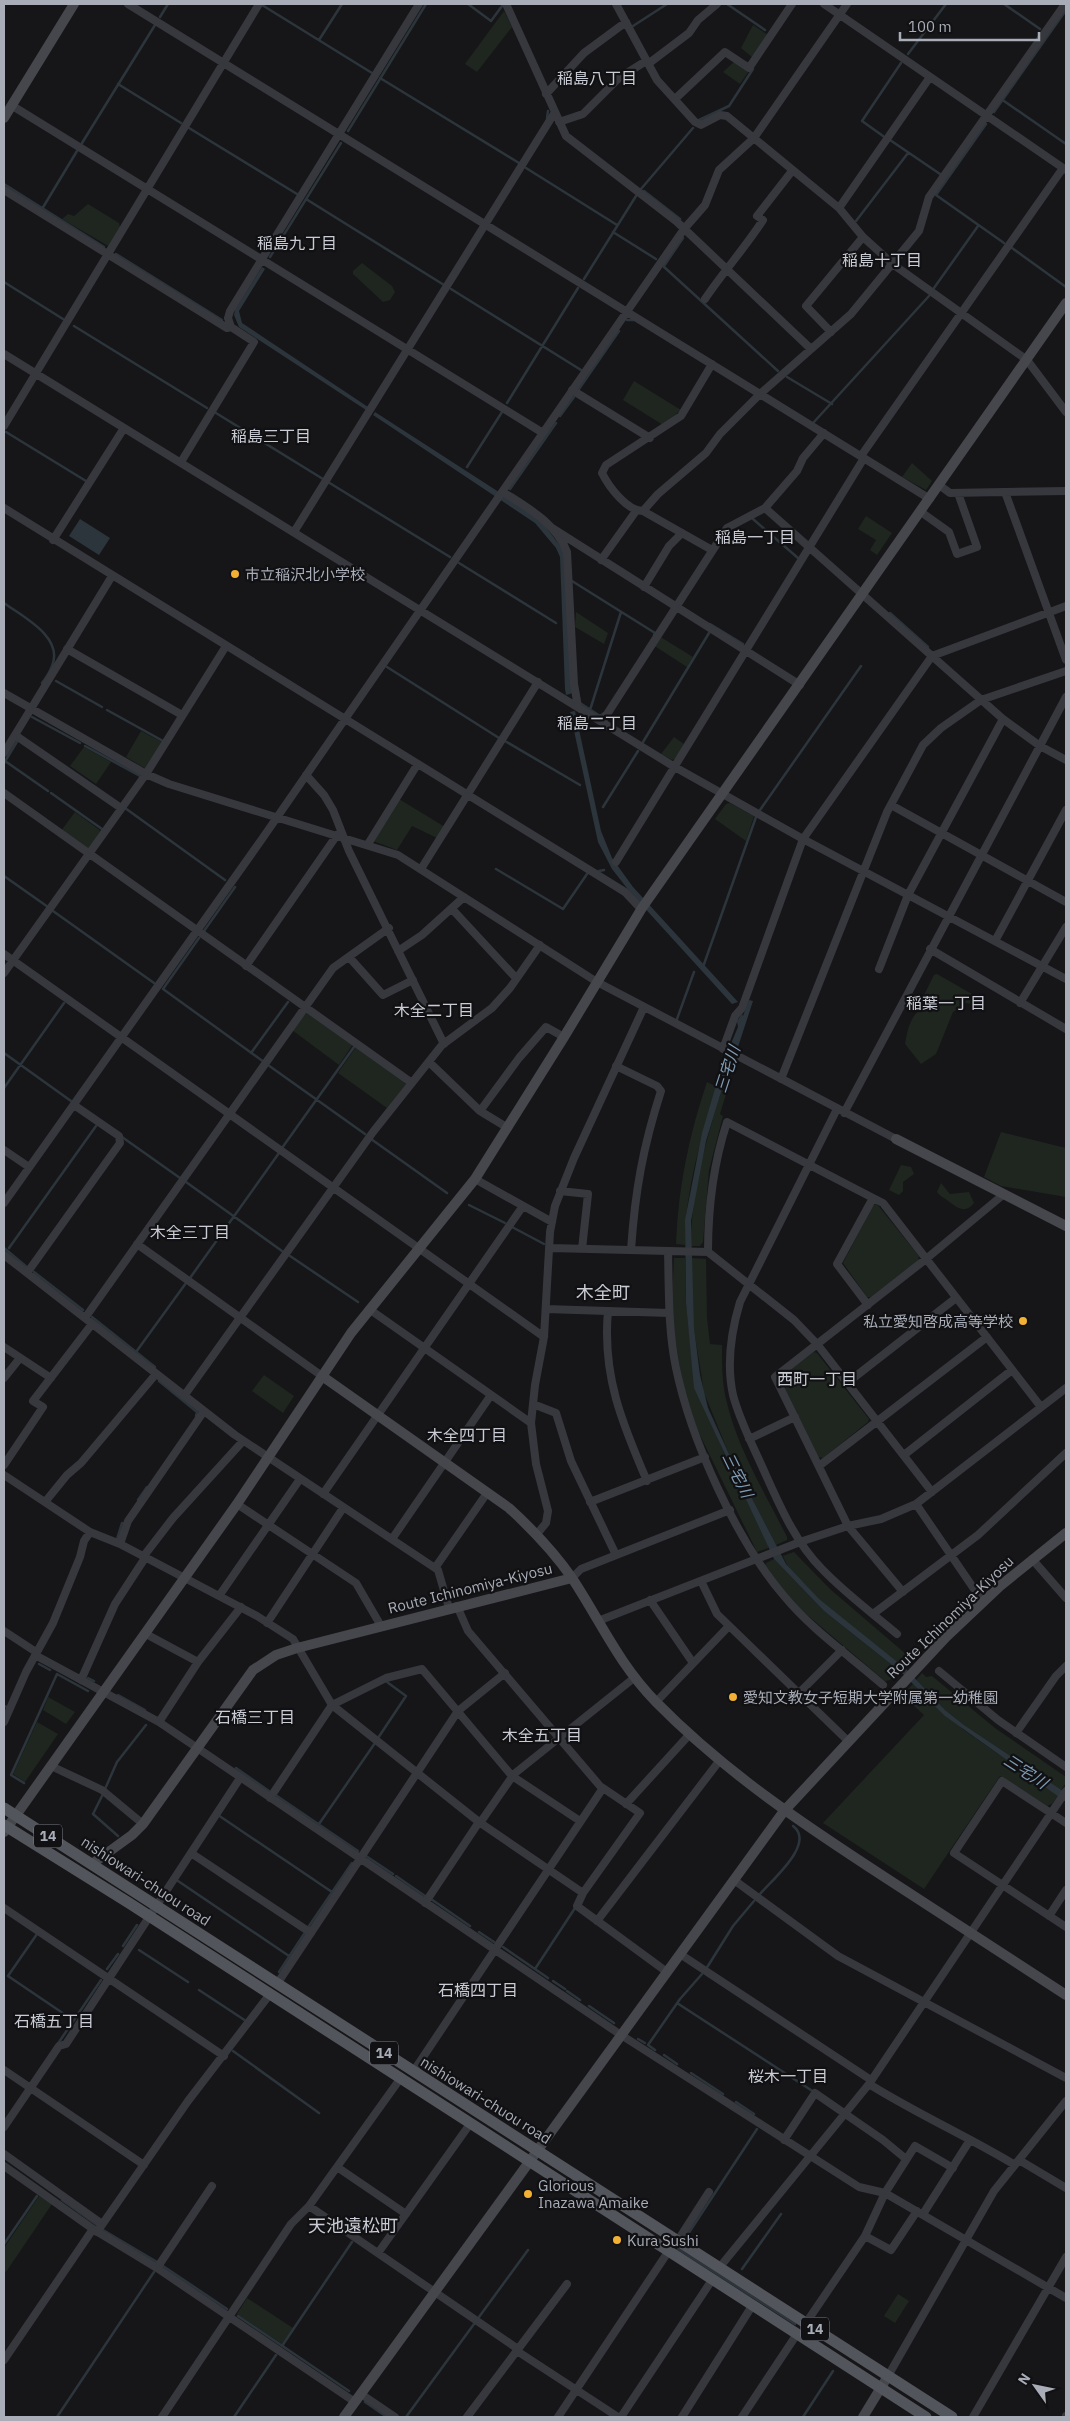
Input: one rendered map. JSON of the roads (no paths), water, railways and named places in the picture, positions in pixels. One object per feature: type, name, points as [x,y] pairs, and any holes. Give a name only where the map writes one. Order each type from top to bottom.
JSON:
[{"type":"main road","name":"nishiowari-chuou road","points":[[4,1808],[952,2417]]},
{"type":"main road","name":"nishiowari-chuou road","points":[[5,1828],[150,1917],[926,2417]]},
{"type":"street","points":[[4,118],[74,4]]},
{"type":"street","points":[[128,4],[930,499]]},
{"type":"street","points":[[4,426],[258,4]]},
{"type":"street","points":[[230,327],[228,318],[230,311],[419,4]]},
{"type":"street","points":[[506,4],[554,112],[570,140],[684,229],[811,349]]},
{"type":"street","points":[[616,4],[657,80],[701,126],[720,115],[727,116],[839,208],[863,237],[894,265],[1027,360],[1066,412]]},
{"type":"street","points":[[559,122],[584,114],[619,78],[647,63],[689,33],[698,20],[717,4]]},
{"type":"street","points":[[675,99],[726,52],[749,68],[792,4]]},
{"type":"street","points":[[616,862],[863,457],[961,313],[1065,169],[824,4]]},
{"type":"street","points":[[4,1203],[276,819],[626,311],[684,229],[705,205],[719,170],[754,138],[847,4]]},
{"type":"street","points":[[601,560],[640,511],[706,453],[720,434],[760,394],[851,314],[894,265],[920,231],[929,197],[1065,4]]},
{"type":"street","points":[[546,94],[584,53],[626,22]]},
{"type":"street","points":[[839,208],[930,76]]},
{"type":"street","points":[[11,105],[543,433]]},
{"type":"street","points":[[294,532],[554,112]]},
{"type":"street","points":[[705,299],[763,220],[756,216],[792,171]]},
{"type":"street","points":[[4,190],[227,328],[230,327],[254,342],[181,462]]},
{"type":"street","points":[[831,332],[806,306],[863,237]]},
{"type":"street","points":[[5,1828],[16,1816],[146,1634],[269,1458],[322,1376],[369,1309],[474,1179],[508,1128],[643,906],[863,596],[1066,303]]},
{"type":"street","points":[[4,354],[722,795],[1066,979]]},
{"type":"street","points":[[712,364],[681,416],[606,465],[602,473],[624,501],[712,550]]},
{"type":"street","points":[[572,390],[650,438]]},
{"type":"street","points":[[54,540],[124,428]]},
{"type":"street","points":[[602,722],[727,528],[765,508],[798,471],[803,458],[824,433]]},
{"type":"street","points":[[939,485],[950,493],[1066,491]]},
{"type":"street","points":[[1005,492],[1066,660]]},
{"type":"street","points":[[920,512],[950,532],[958,554],[977,547],[958,493]]},
{"type":"street","points":[[501,495],[542,518],[563,541],[567,552],[574,684],[578,707]]},
{"type":"street","points":[[4,508],[625,892],[643,906]]},
{"type":"street","points":[[765,508],[1003,719],[1040,746],[1066,760]]},
{"type":"street","points":[[552,528],[800,685]]},
{"type":"street","points":[[644,587],[669,546],[682,533]]},
{"type":"street","points":[[4,753],[28,707],[67,650],[112,576]]},
{"type":"street","points":[[723,1049],[736,1016],[742,1008],[803,839],[932,656],[1066,606]]},
{"type":"street","points":[[4,973],[146,774],[226,646]]},
{"type":"street","points":[[67,650],[182,715]]},
{"type":"street","points":[[781,1079],[891,805],[922,745],[941,728],[981,700],[1066,671]]},
{"type":"street","points":[[421,869],[538,682]]},
{"type":"street","points":[[4,693],[146,774],[194,794],[368,844],[398,855],[597,982],[841,1111],[1066,1226]]},
{"type":"street","points":[[897,1634],[821,1568],[800,1542],[781,1508],[749,1439],[733,1395],[730,1367],[732,1328],[748,1283],[808,1164],[841,1111],[1066,698]]},
{"type":"street","points":[[879,969],[908,895],[1003,719]]},
{"type":"street","points":[[15,735],[121,808]]},
{"type":"street","points":[[368,844],[417,764]]},
{"type":"street","points":[[306,775],[328,802],[340,836],[388,928],[444,1044]]},
{"type":"street","points":[[4,793],[412,1083]]},
{"type":"street","points":[[891,805],[1066,902]]},
{"type":"street","points":[[995,941],[1066,810]]},
{"type":"street","points":[[246,966],[340,836]]},
{"type":"street","points":[[398,951],[422,935],[464,897]]},
{"type":"street","points":[[452,909],[516,978]]},
{"type":"street","points":[[1020,1003],[1066,927]]},
{"type":"street","points":[[85,1318],[333,968],[388,928]]},
{"type":"street","points":[[184,1396],[373,1132],[444,1044],[492,1008],[540,945]]},
{"type":"street","points":[[930,949],[1066,1029]]},
{"type":"street","points":[[4,954],[544,1337]]},
{"type":"street","points":[[349,957],[383,995],[413,980]]},
{"type":"street","points":[[537,1534],[546,1523],[548,1511],[536,1464],[531,1423],[544,1337],[552,1222],[560,1191],[644,1007]]},
{"type":"street","points":[[480,1110],[546,1027],[564,1037]]},
{"type":"street","points":[[429,1062],[480,1110],[508,1128]]},
{"type":"street","points":[[616,1066],[661,1091],[646,1137],[635,1192],[630,1250]]},
{"type":"street","points":[[26,1273],[120,1143],[119,1136],[74,1105]]},
{"type":"street","points":[[705,1252],[713,1175],[727,1122],[883,1203],[1041,1407]]},
{"type":"street","points":[[4,1150],[29,1168]]},
{"type":"street","points":[[474,1179],[552,1222]]},
{"type":"street","points":[[560,1191],[588,1194],[582,1249]]},
{"type":"street","points":[[902,1592],[848,1526],[776,1377],[926,1259],[1004,1194]]},
{"type":"street","points":[[868,1305],[837,1264],[873,1198]]},
{"type":"street","points":[[324,1494],[523,1206]]},
{"type":"street","points":[[137,1244],[487,1492],[537,1534],[572,1578],[581,1569],[730,1510]]},
{"type":"street","points":[[550,1248],[705,1252],[794,1320],[817,1344],[932,1492]]},
{"type":"street","points":[[672,1251],[669,1313],[675,1367],[693,1428],[730,1510],[758,1558],[801,1615],[883,1685]]},
{"type":"street","points":[[4,1255],[243,1441],[438,1570],[453,1607],[468,1631],[603,1788],[640,1813],[583,1893],[577,1906],[667,1972]]},
{"type":"street","points":[[847,1383],[956,1298]]},
{"type":"street","points":[[369,1309],[531,1423]]},
{"type":"street","points":[[546,1309],[669,1313]]},
{"type":"street","points":[[608,1311],[607,1349],[612,1389],[622,1421],[647,1481]]},
{"type":"street","points":[[4,1465],[43,1408],[33,1401],[92,1324]]},
{"type":"street","points":[[819,1466],[987,1337]]},
{"type":"street","points":[[4,1347],[51,1378]]},
{"type":"street","points":[[4,1378],[20,1358]]},
{"type":"street","points":[[904,1455],[1012,1370]]},
{"type":"street","points":[[45,1502],[66,1474],[80,1463],[156,1374]]},
{"type":"street","points":[[598,1621],[800,1542],[848,1526],[882,1519],[916,1504],[1066,1388]]},
{"type":"street","points":[[392,1539],[490,1395]]},
{"type":"street","points":[[533,1404],[556,1413],[571,1461],[616,1555]]},
{"type":"street","points":[[120,1544],[128,1521],[204,1411]]},
{"type":"street","points":[[749,1439],[795,1417]]},
{"type":"street","points":[[81,1680],[115,1604],[144,1557],[173,1518],[243,1441]]},
{"type":"street","points":[[4,1449],[12,1453]]},
{"type":"street","points":[[873,1614],[978,1535],[1066,1453]]},
{"type":"street","points":[[590,1502],[705,1457]]},
{"type":"street","points":[[4,1475],[90,1532],[120,1544],[241,1607],[293,1639],[332,1706],[480,1822],[583,1893]]},
{"type":"street","points":[[219,1596],[300,1479]]},
{"type":"street","points":[[435,1568],[487,1492]]},
{"type":"street","points":[[237,1504],[356,1583],[381,1626]]},
{"type":"street","points":[[916,1504],[983,1602]]},
{"type":"street","points":[[267,1622],[344,1508]]},
{"type":"street","points":[[4,1722],[7,1704],[53,1623],[80,1557],[84,1541],[90,1532]]},
{"type":"street","name":"Route Ichinomiya-Kiyosu","points":[[92,1864],[132,1836],[143,1824],[253,1670],[276,1654],[453,1607],[572,1578],[614,1650],[634,1678],[689,1734],[784,1811],[917,1668],[983,1602],[1066,1533]]},
{"type":"street","points":[[1032,1560],[1066,1598]]},
{"type":"street","points":[[701,1581],[717,1614],[848,1741]]},
{"type":"street","points":[[650,1600],[693,1663]]},
{"type":"street","points":[[159,1722],[198,1662],[241,1607]]},
{"type":"street","points":[[656,1702],[729,1626]]},
{"type":"street","points":[[4,1631],[81,1680],[159,1722],[621,2035],[810,2157],[859,2187],[885,2193],[1066,2298]]},
{"type":"street","points":[[146,1634],[198,1662]]},
{"type":"street","points":[[799,1694],[842,1650]]},
{"type":"street","points":[[1016,1733],[1056,1676],[1066,1666]]},
{"type":"street","points":[[270,1798],[332,1706],[386,1678],[422,1669],[512,1776],[580,1821]]},
{"type":"street","points":[[939,1671],[1016,1733],[1066,1766]]},
{"type":"street","points":[[277,1984],[458,1711],[505,1673]]},
{"type":"street","points":[[425,1903],[512,1776],[634,1678]]},
{"type":"street","points":[[626,1804],[689,1734]]},
{"type":"street","points":[[597,1921],[720,1760]]},
{"type":"street","points":[[51,1766],[102,1790],[143,1824]]},
{"type":"street","points":[[4,2127],[59,2046],[66,2044],[240,1778]]},
{"type":"street","points":[[1066,1823],[1053,1810],[1002,1781],[954,1853],[1066,1927]]},
{"type":"street","points":[[413,2072],[603,1788]]},
{"type":"street","points":[[718,2268],[870,2082],[1066,1791]]},
{"type":"street","points":[[348,2416],[358,2398],[784,1811],[1066,1994]]},
{"type":"street","points":[[191,1853],[311,1933]]},
{"type":"street","points":[[734,1880],[838,1956],[1066,2078]]},
{"type":"street","points":[[1049,1916],[1066,1890]]},
{"type":"street","points":[[4,1908],[224,2056]]},
{"type":"street","points":[[680,1954],[870,2082],[970,2140],[1066,2188]]},
{"type":"street","points":[[4,2360],[188,2101],[270,1994]]},
{"type":"street","points":[[4,2070],[144,2165]]},
{"type":"street","points":[[162,2417],[291,2224],[309,2206],[400,2079]]},
{"type":"street","points":[[784,2140],[815,2093],[844,2115],[883,2140],[906,2160]]},
{"type":"street","points":[[863,2417],[882,2388],[994,2191],[1066,2101]]},
{"type":"street","points":[[378,2253],[470,2124]]},
{"type":"street","points":[[865,2236],[891,2250],[953,2168],[970,2140]]},
{"type":"street","points":[[806,2323],[865,2236],[885,2193],[915,2146],[953,2168]]},
{"type":"street","points":[[4,2154],[102,2224]]},
{"type":"street","points":[[4,2166],[95,2230],[157,2268],[230,2317],[358,2398],[396,2417]]},
{"type":"street","points":[[337,2167],[406,2214]]},
{"type":"street","points":[[157,2268],[212,2186]]},
{"type":"street","points":[[677,2242],[710,2192]]},
{"type":"street","points":[[309,2206],[436,2291],[517,2350],[619,2417],[712,2280]]},
{"type":"street","points":[[558,2417],[668,2252]]},
{"type":"street","points":[[973,2417],[1066,2257]]},
{"type":"street","points":[[467,2417],[567,2284]]},
{"type":"street","points":[[682,2417],[752,2306]]},
{"type":"street","points":[[742,2417],[797,2334]]},
{"type":"water","points":[[262,267],[265,269],[239,311],[242,323],[368,407],[366,410],[239,327],[234,315],[235,310]]},
{"type":"water","points":[[375,412],[539,518],[564,551],[573,693],[566,695],[565,689],[560,557],[556,548],[535,523],[373,415]]},
{"type":"water","points":[[80,519],[110,538],[99,555],[69,536]]},
{"type":"water","points":[[575,711],[601,831],[612,858],[633,887],[738,1002],[732,1004],[630,892],[612,869],[598,842],[570,712]]},
{"type":"water","name":"三宅川","points":[[749,1000],[753,1001],[737,1050],[731,1060],[706,1141],[691,1221],[694,1328],[700,1375],[708,1408],[729,1454],[786,1564],[819,1599],[906,1669],[945,1710],[964,1725],[1066,1793],[1066,1802],[945,1716],[902,1673],[824,1611],[774,1559],[694,1388],[686,1303],[685,1220],[702,1133],[722,1065],[738,1027],[737,1021],[742,1014],[743,1016]]},
{"type":"waterway","points":[[160,17],[168,4]]},
{"type":"waterway","points":[[319,40],[342,4]]},
{"type":"waterway","points":[[348,131],[426,4]]},
{"type":"waterway","points":[[468,4],[491,21],[502,6]]},
{"type":"waterway","points":[[633,26],[667,4]]},
{"type":"waterway","points":[[727,4],[765,30]]},
{"type":"waterway","points":[[908,54],[946,4]]},
{"type":"waterway","points":[[1004,4],[1040,29]]},
{"type":"waterway","points":[[262,5],[372,73]]},
{"type":"waterway","points":[[994,112],[1066,10]]},
{"type":"waterway","points":[[82,143],[155,25]]},
{"type":"waterway","points":[[883,136],[862,121],[901,63]]},
{"type":"waterway","points":[[699,120],[729,106],[753,69]]},
{"type":"waterway","points":[[380,78],[519,163]]},
{"type":"waterway","points":[[118,84],[181,123]]},
{"type":"waterway","points":[[1004,101],[1066,144]]},
{"type":"waterway","points":[[547,118],[548,111]]},
{"type":"waterway","points":[[986,124],[936,195],[1004,243]]},
{"type":"waterway","points":[[189,128],[297,194]]},
{"type":"waterway","points":[[641,189],[693,128]]},
{"type":"waterway","points":[[890,140],[940,174]]},
{"type":"waterway","points":[[270,257],[341,143]]},
{"type":"waterway","points":[[42,209],[77,151]]},
{"type":"waterway","points":[[856,221],[908,153]]},
{"type":"waterway","points":[[526,168],[617,225]]},
{"type":"waterway","points":[[4,184],[104,247]]},
{"type":"waterway","points":[[644,191],[680,219]]},
{"type":"waterway","points":[[584,279],[636,196]]},
{"type":"waterway","points":[[306,199],[444,285]]},
{"type":"waterway","points":[[934,288],[978,226]]},
{"type":"waterway","points":[[613,232],[656,259]]},
{"type":"waterway","points":[[664,266],[683,238]]},
{"type":"waterway","points":[[1012,248],[1066,287]]},
{"type":"waterway","points":[[116,254],[222,320]]},
{"type":"waterway","points":[[663,266],[778,371]]},
{"type":"waterway","points":[[4,282],[63,319]]},
{"type":"waterway","points":[[507,403],[578,288]]},
{"type":"waterway","points":[[451,289],[581,370]]},
{"type":"waterway","points":[[814,422],[929,296]]},
{"type":"waterway","points":[[627,320],[634,320]]},
{"type":"waterway","points":[[74,326],[207,408]]},
{"type":"waterway","points":[[579,389],[619,331]]},
{"type":"waterway","points":[[787,377],[832,404]]},
{"type":"waterway","points":[[560,416],[574,397]]},
{"type":"waterway","points":[[467,467],[502,412]]},
{"type":"waterway","points":[[216,413],[323,479]]},
{"type":"waterway","points":[[510,489],[556,423]]},
{"type":"waterway","points":[[6,432],[86,481]]},
{"type":"waterway","points":[[328,482],[450,557]]},
{"type":"waterway","points":[[753,519],[798,558]]},
{"type":"waterway","points":[[459,563],[556,623]]},
{"type":"waterway","points":[[572,581],[655,633],[654,635]]},
{"type":"waterway","points":[[4,603],[40,629],[52,646],[54,656],[52,666],[42,683]]},
{"type":"waterway","points":[[590,710],[621,612]]},
{"type":"waterway","points":[[890,613],[928,647]]},
{"type":"waterway","points":[[710,624],[743,644]]},
{"type":"waterway","points":[[643,742],[709,633]]},
{"type":"waterway","points":[[760,810],[861,666]]},
{"type":"waterway","points":[[387,667],[499,738]]},
{"type":"waterway","points":[[56,681],[102,707]]},
{"type":"waterway","points":[[580,703],[600,716],[604,713]]},
{"type":"waterway","points":[[107,710],[163,741]]},
{"type":"waterway","points":[[32,717],[80,743]]},
{"type":"waterway","points":[[4,763],[18,740]]},
{"type":"waterway","points":[[505,741],[580,785]]},
{"type":"waterway","points":[[85,746],[140,776]]},
{"type":"waterway","points":[[603,807],[638,751]]},
{"type":"waterway","points":[[5,761],[48,791]]},
{"type":"waterway","points":[[51,793],[102,829]]},
{"type":"waterway","points":[[125,808],[225,880]]},
{"type":"waterway","points":[[703,967],[756,817]]},
{"type":"waterway","points":[[496,869],[563,909],[587,874]]},
{"type":"waterway","points":[[599,871],[604,870]]},
{"type":"waterway","points":[[4,876],[48,907]]},
{"type":"waterway","points":[[204,931],[235,887]]},
{"type":"waterway","points":[[53,911],[154,983]]},
{"type":"waterway","points":[[199,938],[163,989],[264,1062]]},
{"type":"waterway","points":[[677,1019],[694,972]]},
{"type":"waterway","points":[[251,1053],[288,1002]]},
{"type":"waterway","points":[[4,1088],[64,1003]]},
{"type":"waterway","points":[[282,1148],[354,1047]]},
{"type":"waterway","points":[[4,1053],[71,1101]]},
{"type":"waterway","points":[[268,1065],[365,1134]]},
{"type":"waterway","points":[[9,1248],[96,1126]]},
{"type":"waterway","points":[[122,1137],[180,1178]]},
{"type":"waterway","points":[[371,1139],[447,1193]]},
{"type":"waterway","points":[[190,1278],[279,1153]]},
{"type":"waterway","points":[[186,1182],[282,1251]]},
{"type":"waterway","points":[[469,1205],[505,1223]]},
{"type":"waterway","points":[[512,1227],[544,1244]]},
{"type":"waterway","points":[[4,1248],[28,1268]]},
{"type":"waterway","points":[[290,1256],[358,1302]]},
{"type":"waterway","points":[[34,1272],[83,1310]]},
{"type":"waterway","points":[[136,1352],[186,1283]]},
{"type":"waterway","points":[[92,1317],[155,1367]]},
{"type":"waterway","points":[[159,1381],[197,1412],[196,1416]]},
{"type":"waterway","points":[[138,1500],[147,1487]]},
{"type":"waterway","points":[[117,1539],[122,1523]]},
{"type":"waterway","points":[[39,1664],[50,1670]]},
{"type":"waterway","points":[[57,1674],[88,1691]]},
{"type":"waterway","points":[[24,1783],[11,1775],[57,1674]]},
{"type":"waterway","points":[[88,1678],[94,1681]]},
{"type":"waterway","points":[[378,1738],[406,1696],[387,1682]]},
{"type":"waterway","points":[[118,1695],[145,1710]]},
{"type":"waterway","points":[[105,1789],[117,1762],[146,1725]]},
{"type":"waterway","points":[[319,1824],[375,1743]]},
{"type":"waterway","points":[[236,1768],[269,1791]]},
{"type":"waterway","points":[[103,1794],[93,1814],[118,1836]]},
{"type":"waterway","points":[[277,1796],[358,1851]]},
{"type":"waterway","points":[[218,1815],[332,1892]]},
{"type":"waterway","points":[[760,1894],[782,1871],[796,1851],[799,1833],[793,1826]]},
{"type":"waterway","points":[[366,1856],[393,1874]]},
{"type":"waterway","points":[[309,1926],[352,1863]]},
{"type":"waterway","points":[[396,1876],[425,1896]]},
{"type":"waterway","points":[[178,1881],[289,1956]]},
{"type":"waterway","points":[[431,1899],[470,1926]]},
{"type":"waterway","points":[[706,1969],[733,1926],[754,1901]]},
{"type":"waterway","points":[[535,1969],[575,1908]]},
{"type":"waterway","points":[[123,1946],[137,1925]]},
{"type":"waterway","points":[[479,1932],[494,1942]]},
{"type":"waterway","points":[[37,1934],[8,1976],[73,2020]]},
{"type":"waterway","points":[[279,1972],[304,1934]]},
{"type":"waterway","points":[[503,1947],[548,1978]]},
{"type":"waterway","points":[[139,1950],[188,1982]]},
{"type":"waterway","points":[[107,1969],[118,1954]]},
{"type":"waterway","points":[[648,2045],[680,1999],[702,1974]]},
{"type":"waterway","points":[[57,2045],[101,1980]]},
{"type":"waterway","points":[[553,1981],[565,1989]]},
{"type":"waterway","points":[[199,1990],[246,2021]]},
{"type":"waterway","points":[[567,1991],[580,2000]]},
{"type":"waterway","points":[[677,2003],[814,2092]]},
{"type":"waterway","points":[[589,2006],[614,2023]]},
{"type":"waterway","points":[[638,2039],[645,2043]]},
{"type":"waterway","points":[[648,2045],[655,2050]]},
{"type":"waterway","points":[[233,2051],[319,2113]]},
{"type":"waterway","points":[[664,2055],[677,2064]]},
{"type":"waterway","points":[[691,2073],[723,2094]]},
{"type":"waterway","points":[[736,2102],[754,2114]]},
{"type":"waterway","points":[[688,2234],[757,2129]]},
{"type":"waterway","points":[[4,2244],[37,2196]]},
{"type":"waterway","points":[[62,2200],[97,2225]]},
{"type":"waterway","points":[[742,2269],[781,2214]]},
{"type":"waterway","points":[[103,2230],[157,2262]]},
{"type":"waterway","points":[[282,2346],[352,2242]]},
{"type":"waterway","points":[[678,2249],[795,2324]]},
{"type":"waterway","points":[[479,2317],[528,2250]]},
{"type":"waterway","points":[[163,2266],[227,2309]]},
{"type":"waterway","points":[[57,2417],[154,2272]]},
{"type":"waterway","points":[[238,2316],[349,2391]]},
{"type":"waterway","points":[[406,2417],[474,2324]]},
{"type":"waterway","points":[[234,2417],[276,2355]]},
{"type":"waterway","points":[[803,2417],[833,2371]]},
{"type":"waterway","points":[[365,2402],[387,2417]]},
{"type":"place","name":"市立稲沢北小学校","points":[[235,574]]},
{"type":"place","name":"私立愛知啓成高等学校","points":[[1023,1321]]},
{"type":"place","name":"愛知文教女子短期大学附属第一幼稚園","points":[[733,1697]]},
{"type":"place","name":"Glorious Inazawa Amaike","points":[[528,2194]]},
{"type":"place","name":"Kura Sushi","points":[[617,2240]]},
{"type":"district","name":"稲島八丁目","points":[[597,78]]},
{"type":"district","name":"稲島九丁目","points":[[297,243]]},
{"type":"district","name":"稲島十丁目","points":[[882,260]]},
{"type":"district","name":"稲島三丁目","points":[[271,436]]},
{"type":"district","name":"稲島一丁目","points":[[755,537]]},
{"type":"district","name":"稲島二丁目","points":[[597,723]]},
{"type":"district","name":"稲葉一丁目","points":[[946,1003]]},
{"type":"district","name":"木全二丁目","points":[[434,1010]]},
{"type":"district","name":"木全三丁目","points":[[190,1232]]},
{"type":"district","name":"木全町","points":[[603,1292]]},
{"type":"district","name":"西町一丁目","points":[[817,1379]]},
{"type":"district","name":"木全四丁目","points":[[467,1435]]},
{"type":"district","name":"石橋三丁目","points":[[255,1717]]},
{"type":"district","name":"木全五丁目","points":[[542,1735]]},
{"type":"district","name":"石橋四丁目","points":[[478,1990]]},
{"type":"district","name":"石橋五丁目","points":[[54,2021]]},
{"type":"district","name":"桜木一丁目","points":[[788,2076]]},
{"type":"district","name":"天池遠松町","points":[[353,2225]]}]
